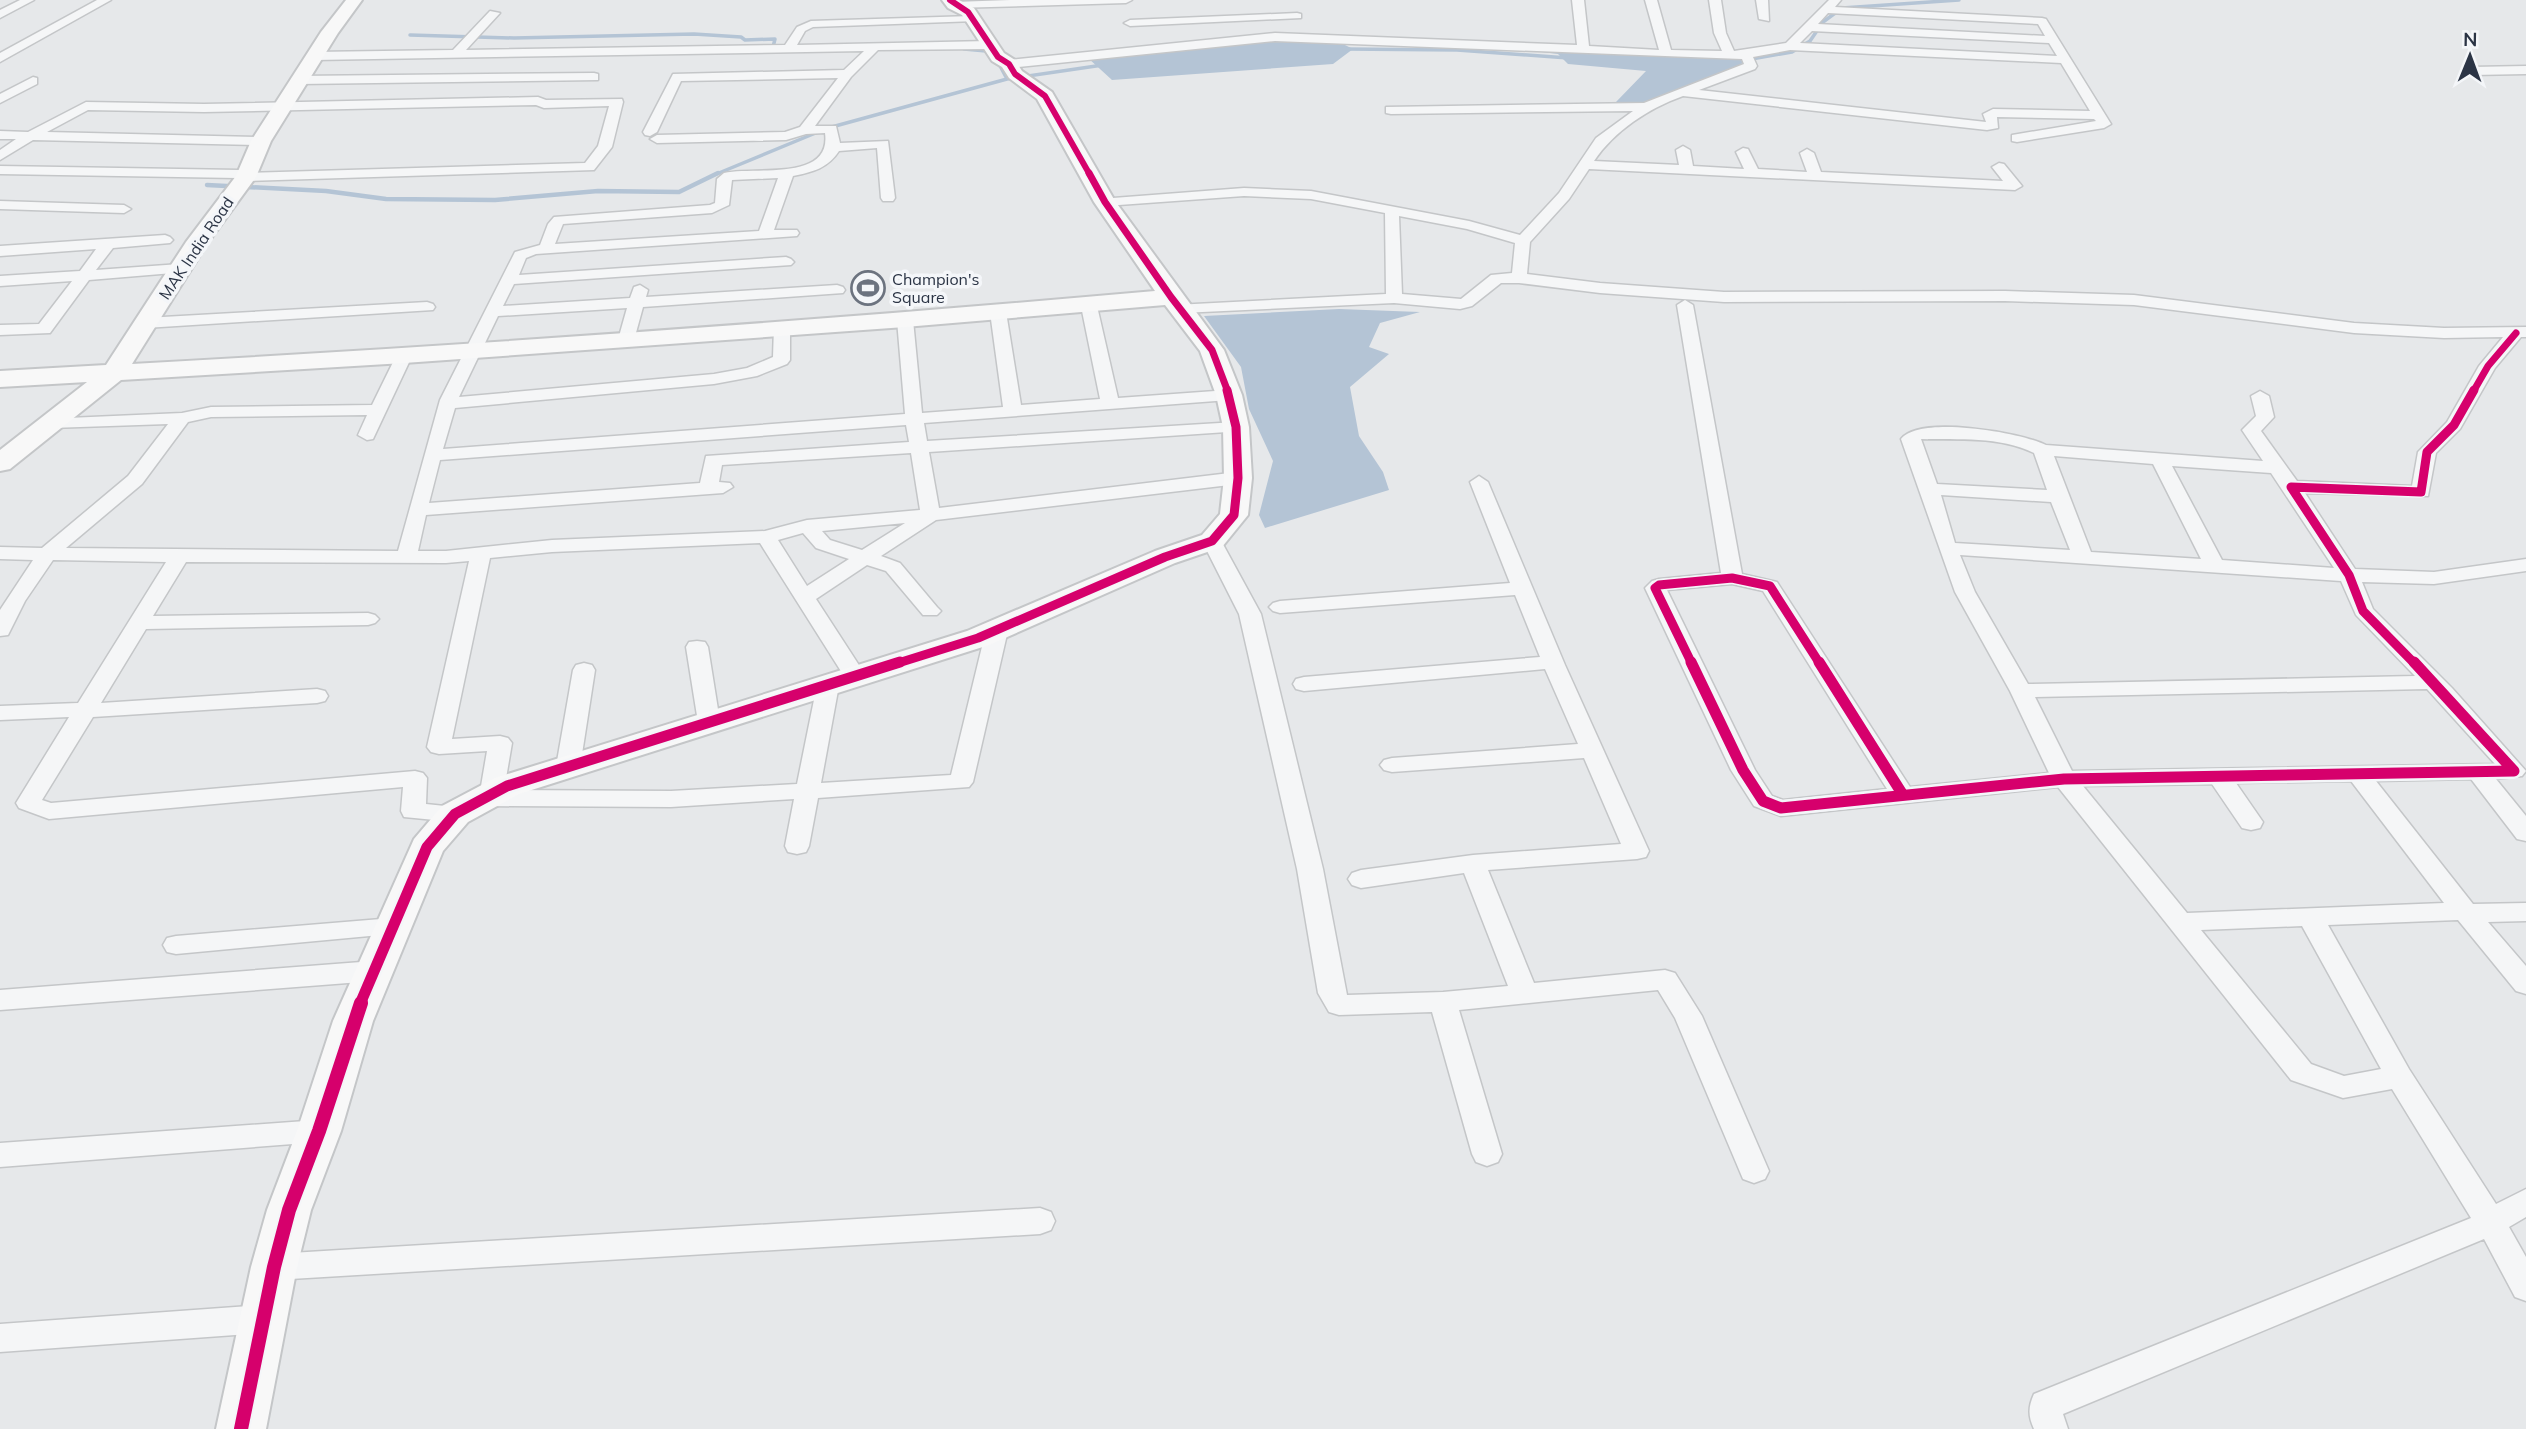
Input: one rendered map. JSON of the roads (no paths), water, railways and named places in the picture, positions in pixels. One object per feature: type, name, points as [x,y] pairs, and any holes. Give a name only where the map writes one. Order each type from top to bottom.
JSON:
[{"type":"street","points":[[0,15],[28,0]]},
{"type":"street","points":[[0,58],[105,0]]},
{"type":"street","name":"MAK India Road","points":[[0,463],[114,373],[180,269],[241,183],[261,141],[314,56],[354,0]]},
{"type":"street","points":[[952,3],[1128,0],[1134,49]]},
{"type":"street","points":[[1578,0],[1583,48]]},
{"type":"street","points":[[1651,0],[1666,54]]},
{"type":"street","points":[[1715,0],[1720,33],[1730,55]]},
{"type":"street","points":[[1762,0],[1765,19]]},
{"type":"street","points":[[241,1429],[274,1267],[289,1210],[319,1130],[353,1021],[427,847],[454,814],[507,786],[997,630],[1165,557],[1212,541],[1234,515],[1238,478],[1232,411],[1212,350],[1105,202],[1045,96],[999,57],[968,12],[952,3]]},
{"type":"street","points":[[1798,46],[1835,8],[2042,21],[2104,124],[2017,138]]},
{"type":"street","points":[[457,53],[494,13]]},
{"type":"street","points":[[1130,23],[1297,16]]},
{"type":"street","points":[[789,48],[801,29],[811,24],[972,19]]},
{"type":"street","points":[[1816,28],[2054,40]]},
{"type":"street","points":[[1017,73],[1134,49],[1275,37],[1583,48],[1748,58],[1798,46],[2067,60]]},
{"type":"street","points":[[314,56],[989,45]]},
{"type":"street","points":[[807,130],[847,74],[875,47]]},
{"type":"street","points":[[546,249],[559,220],[703,211],[722,205],[724,178],[787,173],[815,166],[831,154],[831,129],[807,130],[786,136],[654,135],[677,77],[681,75],[696,50]]},
{"type":"street","points":[[613,51],[589,86],[601,96],[617,102]]},
{"type":"street","points":[[1519,278],[1523,241],[1564,196],[1601,141],[1647,107],[1751,66],[1748,58]]},
{"type":"street","points":[[2472,71],[2526,69]]},
{"type":"street","points":[[677,77],[847,74]]},
{"type":"street","points":[[299,80],[594,78]]},
{"type":"street","points":[[0,99],[33,81]]},
{"type":"street","points":[[1684,92],[1987,126],[1993,125],[1990,114],[1993,113],[2098,115]]},
{"type":"street","points":[[0,156],[30,136],[86,106],[617,102]]},
{"type":"street","points":[[0,170],[239,174],[241,183],[589,166],[605,146],[617,102]]},
{"type":"street","points":[[1391,110],[1647,107]]},
{"type":"street","points":[[0,135],[261,141]]},
{"type":"street","points":[[833,147],[883,144],[888,198]]},
{"type":"street","points":[[1683,150],[1687,172]]},
{"type":"street","points":[[1743,152],[1754,175]]},
{"type":"street","points":[[1808,153],[1816,178]]},
{"type":"street","points":[[1869,161],[1882,181]]},
{"type":"street","points":[[1583,165],[1945,185],[2015,186],[1999,167]]},
{"type":"street","points":[[1940,165],[1945,185]]},
{"type":"street","points":[[765,235],[787,173]]},
{"type":"street","points":[[1105,202],[1244,192],[1311,195],[1469,225],[1523,241]]},
{"type":"street","points":[[626,340],[668,196]]},
{"type":"street","points":[[0,205],[124,209]]},
{"type":"street","points":[[1392,211],[1394,298]]},
{"type":"street","points":[[406,557],[448,403],[470,350],[494,310],[520,255],[525,251],[546,249],[792,233]]},
{"type":"street","points":[[0,251],[166,240]]},
{"type":"street","points":[[0,330],[44,329],[87,276],[108,244]]},
{"type":"street","points":[[509,280],[786,262]]},
{"type":"street","points":[[0,281],[180,269]]},
{"type":"street","points":[[5,383],[114,373],[404,356],[1089,306],[1394,298],[1466,303],[1497,278],[1724,297],[2005,296],[2134,300],[2354,328],[2444,333],[2521,333]]},
{"type":"street","points":[[494,310],[837,290]]},
{"type":"street","points":[[1685,305],[1732,578]]},
{"type":"street","points":[[1089,306],[1110,404]]},
{"type":"street","points":[[145,323],[427,307]]},
{"type":"street","points":[[998,312],[1013,411]]},
{"type":"street","points":[[905,320],[914,419],[931,515]]},
{"type":"street","points":[[448,403],[714,379],[751,372],[781,359],[782,327]]},
{"type":"street","points":[[2291,487],[2421,492],[2427,452],[2454,425],[2488,366],[2521,333]]},
{"type":"street","points":[[367,435],[404,356]]},
{"type":"street","points":[[2260,396],[2265,417],[2251,430],[2349,575],[2363,611],[2520,771]]},
{"type":"street","points":[[434,455],[1110,404],[1232,411]]},
{"type":"street","points":[[51,423],[182,418],[211,412],[379,410]]},
{"type":"street","points":[[419,510],[716,488],[713,460],[919,447],[1232,411]]},
{"type":"street","points":[[0,630],[15,601],[47,554],[135,480],[182,418]]},
{"type":"street","points":[[2277,468],[2042,450],[2025,440],[1917,435],[1910,439],[1965,592],[2021,691],[2064,779],[2301,1072],[2343,1087],[2399,1077]]},
{"type":"street","points":[[2042,450],[2083,557]]},
{"type":"street","points":[[2160,460],[2215,567]]},
{"type":"street","points":[[0,553],[446,557],[552,546],[766,537],[807,526],[931,515],[1238,478]]},
{"type":"street","points":[[1361,879],[1473,863],[1637,851],[1553,662],[1479,482]]},
{"type":"street","points":[[1929,489],[2059,497]]},
{"type":"street","points":[[804,597],[931,515]]},
{"type":"street","points":[[807,526],[823,544],[893,567],[930,611]]},
{"type":"street","points":[[893,567],[899,536]]},
{"type":"street","points":[[766,537],[804,597],[841,681],[807,791],[797,846]]},
{"type":"street","points":[[1212,541],[1250,614],[1310,869],[1332,993],[1339,1005],[1443,1002],[1664,980],[1688,1016],[1754,1171]]},
{"type":"street","points":[[1947,548],[2215,567],[2434,578],[2526,565]]},
{"type":"street","points":[[481,553],[439,747],[500,743],[488,796]]},
{"type":"street","points":[[180,556],[28,803],[49,811],[415,778],[413,811],[454,814]]},
{"type":"street","points":[[1903,795],[1770,586],[1732,578],[1659,584],[1655,588],[1743,770],[1763,801],[1781,808],[2064,779],[2520,771]]},
{"type":"street","points":[[1280,607],[1522,588]]},
{"type":"street","points":[[139,623],[368,619]]},
{"type":"street","points":[[488,796],[671,799],[961,782],[997,630]]},
{"type":"street","points":[[697,647],[709,722]]},
{"type":"street","points":[[1304,684],[1553,662]]},
{"type":"street","points":[[568,767],[584,670]]},
{"type":"street","points":[[2021,691],[2433,682]]},
{"type":"street","points":[[0,713],[169,708],[317,696]]},
{"type":"street","points":[[1392,765],[1592,750]]},
{"type":"street","points":[[2478,772],[2526,833]]},
{"type":"street","points":[[2359,775],[2429,868],[2526,984]]},
{"type":"street","points":[[2220,778],[2251,822]]},
{"type":"street","points":[[1473,863],[1525,994]]},
{"type":"street","points":[[2178,922],[2526,912]]},
{"type":"street","points":[[2310,917],[2399,1077],[2491,1223],[2526,1287]]},
{"type":"street","points":[[176,945],[393,927]]},
{"type":"street","points":[[0,1000],[374,971]]},
{"type":"street","points":[[1443,1002],[1487,1154]]},
{"type":"street","points":[[3,1159],[319,1130]]},
{"type":"street","points":[[2051,1429],[2046,1418],[2046,1405],[2491,1223],[2526,1201]]},
{"type":"street","points":[[274,1267],[1040,1221]]},
{"type":"street","points":[[0,1338],[263,1319]]},
{"type":"water","points":[[1283,40],[1337,41],[1353,49],[1333,64],[1112,80],[1088,58]]},
{"type":"water","points":[[1546,48],[1741,58],[1745,62],[1641,104],[1616,102],[1646,71],[1568,64],[1558,54],[1542,52]]},
{"type":"water","points":[[1339,309],[1420,312],[1380,323],[1369,347],[1389,354],[1350,387],[1359,436],[1383,472],[1389,490],[1265,528],[1259,515],[1273,461],[1249,409],[1241,367],[1204,316]]},
{"type":"waterway","points":[[1746,60],[1792,52],[1810,41],[1823,22],[1842,8],[1959,0]]},
{"type":"waterway","points":[[410,35],[514,38],[694,34],[741,37],[745,40],[775,39],[772,51]]},
{"type":"waterway","points":[[964,49],[986,51],[990,54]]},
{"type":"waterway","points":[[1344,49],[1457,50],[1568,58]]},
{"type":"waterway","points":[[998,62],[1007,79]]},
{"type":"waterway","points":[[1007,79],[1103,65]]},
{"type":"waterway","points":[[828,128],[1007,79]]},
{"type":"waterway","points":[[714,175],[818,132]]},
{"type":"waterway","points":[[207,185],[326,191],[386,199],[495,200],[598,191],[679,192],[718,173]]},
{"type":"place","name":"Champion's Square","points":[[868,288]]}]
